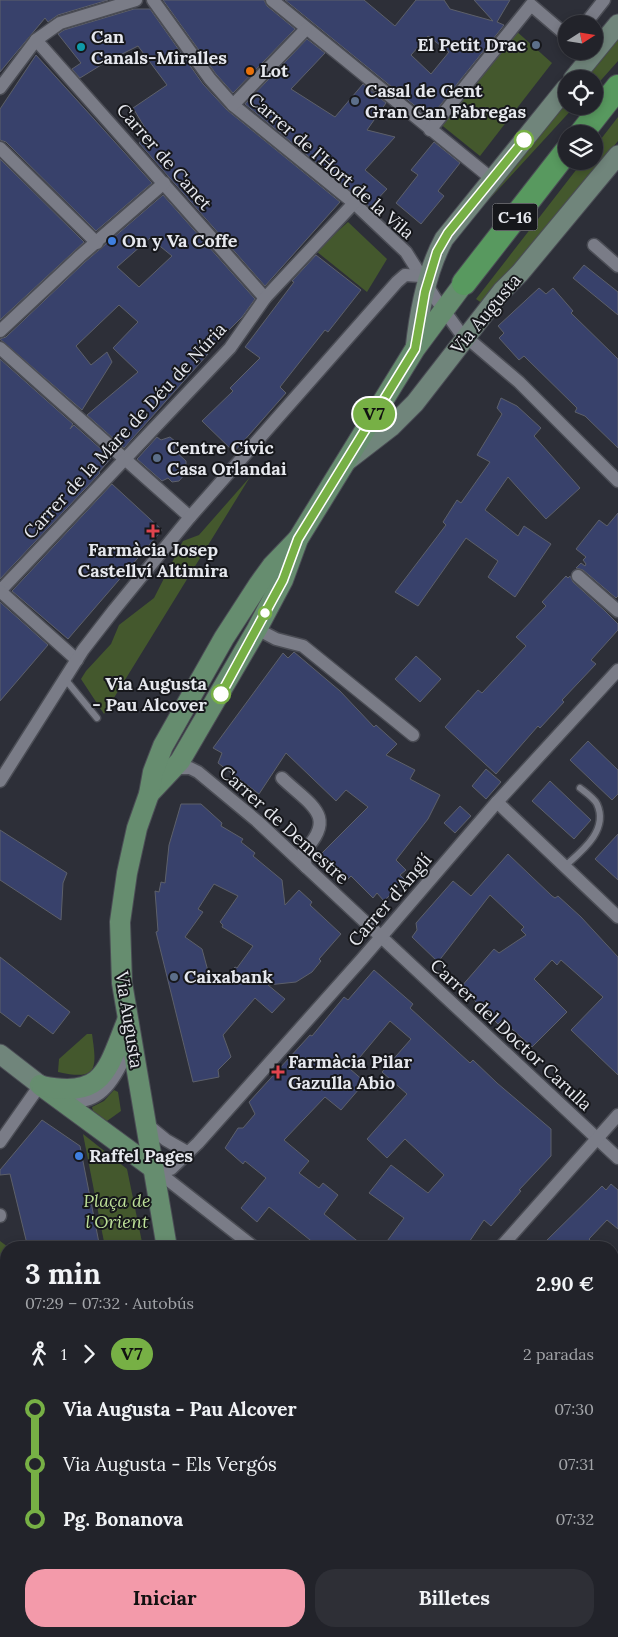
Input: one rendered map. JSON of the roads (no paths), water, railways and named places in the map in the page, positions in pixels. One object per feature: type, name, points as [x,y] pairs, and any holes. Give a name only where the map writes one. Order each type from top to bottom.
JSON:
[{"type":"highway","points":[[588,125],[618,87]]},
{"type":"highway","name":"C-16","points":[[464,283],[558,162]]},
{"type":"main road","name":"Via Augusta","points":[[149,794],[176,767],[257,630],[283,580],[298,539],[415,349],[464,283]]},
{"type":"main road","name":"Via Augusta","points":[[166,1241],[127,1021],[120,969],[120,922],[131,856],[137,828],[149,794],[153,772],[163,746],[224,638],[272,566],[298,539]]},
{"type":"main road","points":[[40,1085],[71,1089],[89,1086],[97,1081],[110,1063],[127,1021]]},
{"type":"main road","points":[[40,1085],[153,1168]]},
{"type":"street","points":[[0,88],[36,40],[60,23],[136,0]]},
{"type":"street","name":"Carrer de l'Hort de la Vila","points":[[153,0],[210,79],[233,105],[354,203],[406,252],[444,310],[467,338],[520,382],[618,481]]},
{"type":"street","points":[[272,0],[492,180]]},
{"type":"street","points":[[592,15],[604,0]]},
{"type":"street","points":[[430,130],[528,2],[558,28]]},
{"type":"street","points":[[581,70],[618,24]]},
{"type":"street","points":[[233,105],[306,29]]},
{"type":"street","name":"Carrer de Canet","points":[[36,40],[264,298]]},
{"type":"street","name":"Via Augusta","points":[[415,349],[424,280],[444,239],[558,98]]},
{"type":"street","points":[[0,148],[97,243]]},
{"type":"street","name":"Via Augusta","points":[[344,463],[391,427],[415,403],[502,291],[520,273],[618,155]]},
{"type":"street","points":[[0,331],[164,183]]},
{"type":"street","name":"Carrer de la Mare de Déu de Núria","points":[[0,591],[230,348],[264,298],[354,203]]},
{"type":"street","points":[[594,245],[618,266]]},
{"type":"street","points":[[0,781],[77,660],[114,610],[190,518],[397,282],[405,275],[424,280]]},
{"type":"street","points":[[0,348],[190,518]]},
{"type":"street","points":[[578,576],[618,611]]},
{"type":"street","points":[[0,591],[77,660]]},
{"type":"street","points":[[257,630],[276,639],[298,643],[412,735]]},
{"type":"street","name":"Carrer d'Anglí","points":[[153,1168],[172,1169],[198,1143],[381,937],[497,802],[618,670]]},
{"type":"street","name":"Carrer de Demestre","points":[[153,772],[176,767],[190,768],[198,772],[306,867],[381,937]]},
{"type":"street","points":[[282,778],[315,809],[321,819],[319,833],[303,852],[306,867]]},
{"type":"street","points":[[497,802],[618,917]]},
{"type":"street","name":"Carrer del Doctor Carulla","points":[[381,937],[618,1158]]},
{"type":"street","points":[[0,1054],[40,1085],[65,1099],[85,1100],[94,1098],[110,1084],[122,1065],[131,1042]]},
{"type":"street","points":[[0,1142],[40,1085]]},
{"type":"street","points":[[506,1241],[618,1115]]},
{"type":"street","points":[[144,1122],[166,1140],[187,1152]]},
{"type":"street","points":[[153,1168],[247,1241]]},
{"type":"lane","points":[[65,679],[97,718]]},
{"type":"lane","points":[[565,866],[594,838],[601,819],[597,803],[580,788]]},
{"type":"place","name":"El Petit Drac","points":[[536,45]]},
{"type":"place","name":"Can Canals-Miralles","points":[[81,47]]},
{"type":"place","name":"Lot","points":[[250,71]]},
{"type":"place","name":"Casal de Gent Gran Can Fàbregas","points":[[355,101]]},
{"type":"place","name":"On y Va Coffe","points":[[112,241]]},
{"type":"place","name":"Centre Cívic Casa Orlandai","points":[[157,458]]},
{"type":"place","name":"Farmàcia Josep Castellví Altimira","points":[[153,531]]},
{"type":"place","name":"Via Augusta - Pau Alcover","points":[[221,694]]},
{"type":"place","name":"Caixabank","points":[[174,977]]},
{"type":"place","name":"Farmàcia Pilar Gazulla Abio","points":[[278,1072]]},
{"type":"place","name":"Raffel Pages","points":[[79,1156]]},
{"type":"park label","name":"Plaça de l'Orient","points":[[117,1211]]}]
